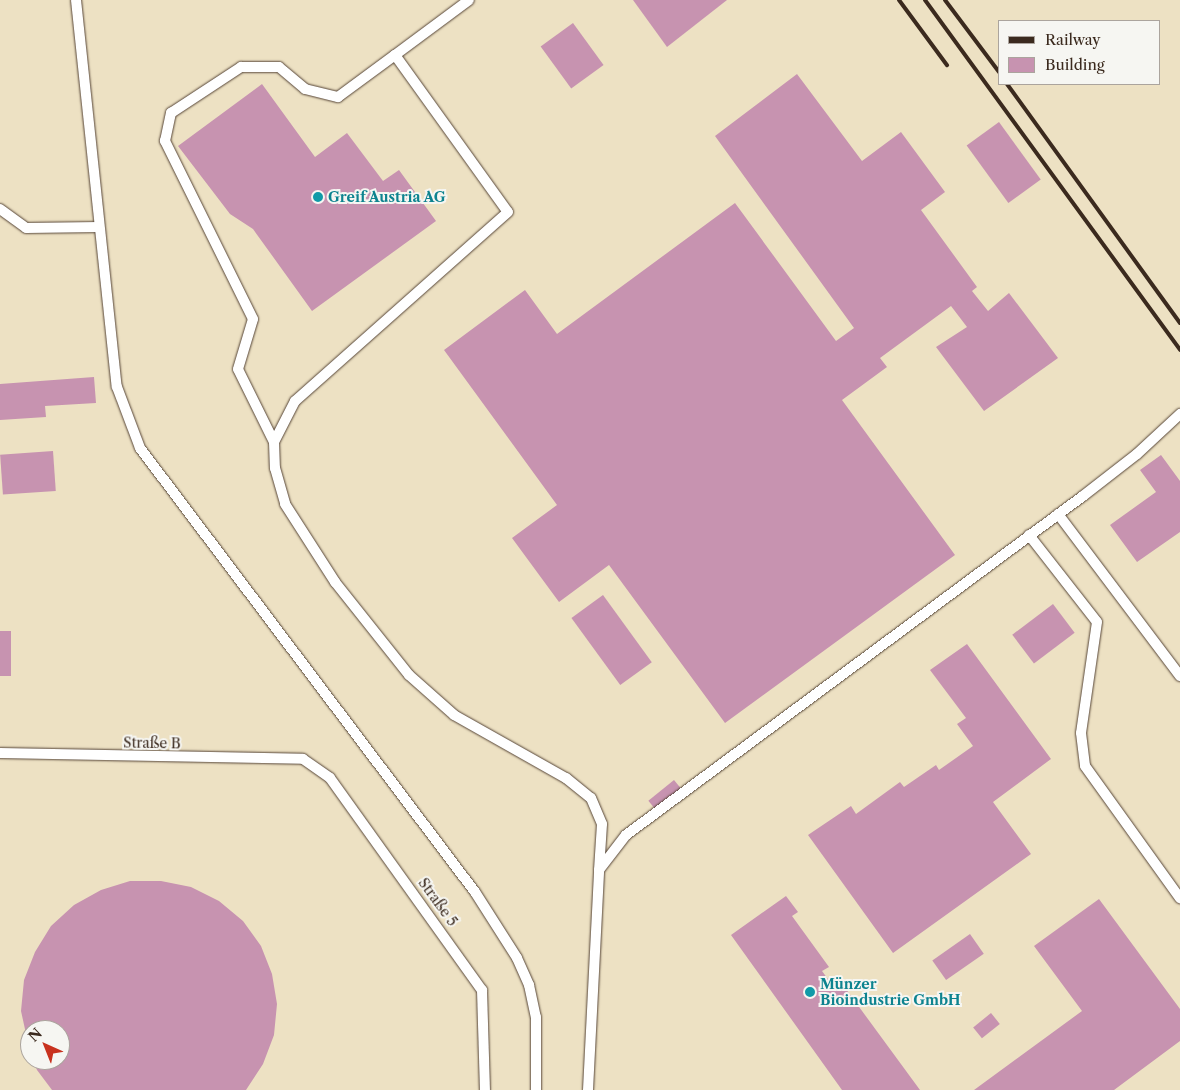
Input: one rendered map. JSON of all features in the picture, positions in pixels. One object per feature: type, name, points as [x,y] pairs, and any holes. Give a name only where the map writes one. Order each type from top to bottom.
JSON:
[{"type":"lane","points":[[76,0],[117,387],[140,448],[475,892],[517,958],[529,985],[536,1018],[536,1090]]},
{"type":"lane","points":[[469,0],[338,97],[305,90],[279,67],[241,67],[171,113],[166,141],[253,319],[238,369],[274,442],[275,468],[285,504],[334,582],[408,675],[454,715],[566,778],[591,798],[602,824],[588,1090]]},
{"type":"lane","points":[[274,442],[295,401],[508,212],[395,55]]},
{"type":"lane","points":[[0,209],[26,228],[100,228]]},
{"type":"lane","points":[[599,870],[626,835],[1137,454],[1180,414]]},
{"type":"lane","points":[[1058,514],[1180,676]]},
{"type":"lane","points":[[1029,535],[1097,622],[1081,733],[1085,766],[1180,898]]},
{"type":"lane","name":"Straße B","points":[[0,754],[303,759]]},
{"type":"lane","name":"Straße 5","points":[[303,759],[330,778],[472,972],[482,990],[485,1090]]},
{"type":"building","points":[[633,0],[727,0],[667,47]]},
{"type":"building","points":[[573,23],[604,65],[571,89],[541,47]]},
{"type":"building","points":[[797,74],[862,161],[901,132],[945,192],[921,210],[977,287],[972,291],[988,311],[1009,293],[1058,358],[984,411],[936,347],[967,327],[951,306],[880,358],[887,367],[842,400],[955,555],[725,723],[609,565],[559,602],[512,538],[557,505],[444,350],[525,290],[557,334],[735,203],[836,341],[854,328],[715,136]]},
{"type":"building","name":"Greif Austria AG","points":[[262,84],[315,157],[347,133],[383,181],[399,170],[436,221],[312,311],[253,229],[230,214],[178,146]]},
{"type":"building","points":[[999,122],[1041,179],[1008,203],[967,146]]},
{"type":"building","points":[[94,377],[96,403],[45,406],[46,417],[0,420],[0,384]]},
{"type":"building","points":[[53,451],[56,491],[3,495],[0,455]]},
{"type":"building","points":[[1161,455],[1180,481],[1180,532],[1137,562],[1110,525],[1156,492],[1140,470]]},
{"type":"building","points":[[603,595],[652,662],[620,685],[571,618]]},
{"type":"building","points":[[1053,604],[1075,633],[1034,663],[1012,635]]},
{"type":"building","points":[[0,631],[11,631],[11,676],[0,676]]},
{"type":"building","points":[[967,644],[1051,759],[993,802],[1031,854],[893,953],[808,835],[851,806],[856,814],[900,782],[904,787],[936,765],[939,770],[973,746],[957,724],[966,718],[930,670]]},
{"type":"building","points":[[674,780],[682,790],[657,811],[648,801]]},
{"type":"building","points":[[130,881],[161,881],[191,887],[219,901],[243,921],[261,946],[272,974],[277,1004],[274,1035],[263,1064],[246,1090],[52,1090],[37,1070],[70,1070],[70,1020],[23,1020],[21,1011],[24,980],[35,952],[51,926],[74,905],[101,890]]},
{"type":"building","name":"Münzer Bioindustrie GmbH","points":[[786,896],[798,912],[792,916],[829,967],[822,971],[836,990],[843,985],[920,1090],[842,1090],[731,935]]},
{"type":"building","points":[[1099,899],[1180,1009],[1180,1041],[1114,1090],[974,1090],[1082,1011],[1034,946]]},
{"type":"building","points":[[970,934],[984,954],[946,980],[932,960]]},
{"type":"building","points":[[991,1013],[1000,1024],[982,1038],[973,1027]]},
{"type":"railway","points":[[899,0],[947,65]]},
{"type":"railway","points":[[925,0],[1180,350]]},
{"type":"railway","points":[[945,0],[998,71]]},
{"type":"railway","points":[[1008,85],[1180,323]]},
{"type":"place","name":"Greif Austria AG","points":[[318,197]]},
{"type":"place","name":"Münzer Bioindustrie GmbH","points":[[810,992]]}]
